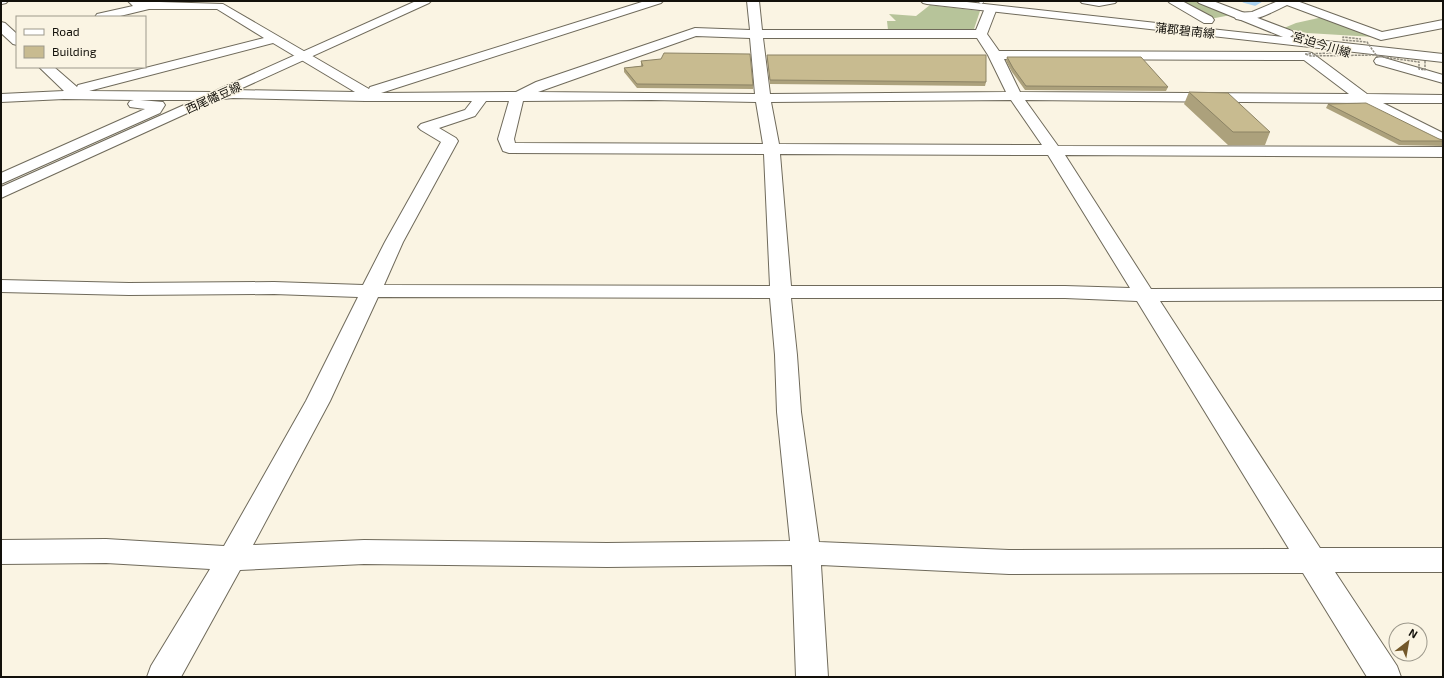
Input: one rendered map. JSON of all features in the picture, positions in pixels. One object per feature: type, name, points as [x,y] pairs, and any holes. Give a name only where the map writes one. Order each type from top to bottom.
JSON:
[{"type":"street","name":"西尾幡豆線","points":[[1,193],[424,1]]},
{"type":"street","points":[[366,95],[657,1]]},
{"type":"street","points":[[753,1],[763,98],[772,150],[781,292],[780,304],[786,355],[789,412],[806,553],[812,677]]},
{"type":"street","name":"蒲郡碧南線","points":[[927,1],[981,3],[1443,53]]},
{"type":"street","points":[[1086,1],[1099,3],[1110,1]]},
{"type":"street","points":[[1174,1],[1208,20]]},
{"type":"street","name":"宮迫今川線","points":[[1203,1],[1328,49],[1443,79]]},
{"type":"street","points":[[1243,17],[1254,16],[1286,1],[1381,36],[1443,24]]},
{"type":"street","points":[[981,3],[981,34],[995,55],[1015,96],[1054,151],[1385,677]]},
{"type":"street","name":"蒲郡碧南線","points":[[981,3],[1328,49],[1420,58],[1443,58]]},
{"type":"street","points":[[104,16],[145,4],[219,6],[304,56],[366,95]]},
{"type":"street","points":[[1234,30],[1246,26],[1248,23],[1243,17]]},
{"type":"street","points":[[1,26],[12,37]]},
{"type":"street","points":[[981,34],[757,34],[694,32],[540,85],[517,97],[506,139],[509,148],[1443,152]]},
{"type":"street","points":[[68,93],[274,39]]},
{"type":"street","points":[[995,55],[1306,56],[1366,100],[1443,139]]},
{"type":"street","points":[[1411,70],[1399,61],[1400,57],[1420,58]]},
{"type":"street","points":[[47,68],[68,93]]},
{"type":"street","points":[[1,98],[68,93],[213,96],[233,94],[482,97],[651,96],[763,98],[1015,96],[1366,100],[1443,99]]},
{"type":"street","points":[[163,677],[232,558],[318,401],[394,242],[450,141],[426,127],[470,113],[482,97]]},
{"type":"street","points":[[1,104],[158,105],[156,110],[1,179]]},
{"type":"street","points":[[1,286],[129,289],[274,288],[371,291],[1065,292],[1145,295],[1443,294]]},
{"type":"street","points":[[1,552],[106,550],[232,558],[364,552],[607,556],[806,553],[1009,562],[1443,560]]},
{"type":"path","points":[[1361,39],[1343,37],[1343,40],[1367,42],[1376,55]]},
{"type":"path","points":[[1328,49],[1305,54],[1311,56],[1376,55],[1419,62],[1419,69],[1425,70],[1420,58]]},
{"type":"green space","points":[[1176,1],[1196,1],[1231,15],[1210,19]]},
{"type":"green space","points":[[930,5],[980,11],[973,32],[888,30],[887,21],[896,21],[889,14],[916,16]]},
{"type":"green space","points":[[1323,17],[1374,37],[1307,33],[1284,28],[1296,23]]},
{"type":"building","points":[[664,53],[750,54],[753,85],[637,84],[624,68],[643,66],[641,61],[661,59]]},
{"type":"building","points":[[767,55],[986,55],[986,82],[770,80]]},
{"type":"building","points":[[1007,57],[1141,57],[1168,87],[1026,86]]},
{"type":"building","points":[[1189,92],[1228,93],[1270,132],[1233,132]]},
{"type":"building","points":[[1366,103],[1443,141],[1401,141],[1328,104]]},
{"type":"waterway","points":[[1244,1],[1255,4],[1260,1]]}]
